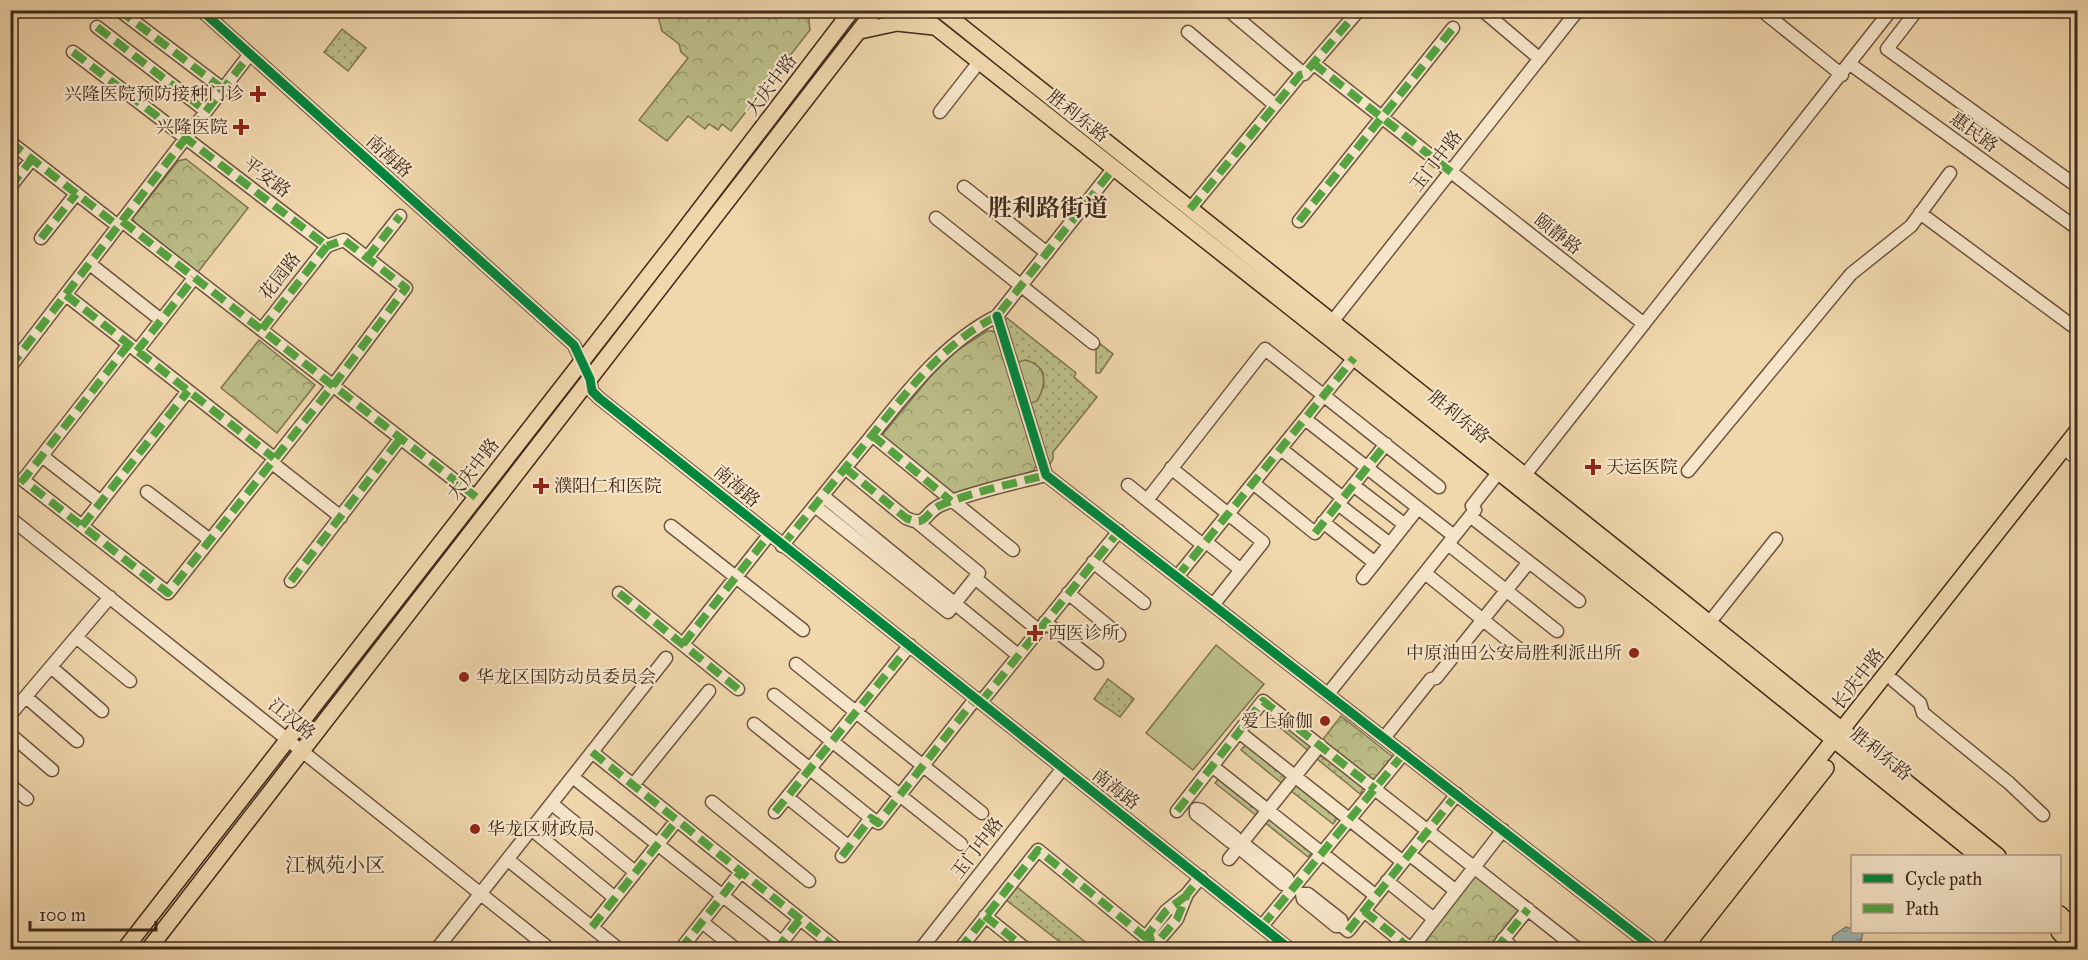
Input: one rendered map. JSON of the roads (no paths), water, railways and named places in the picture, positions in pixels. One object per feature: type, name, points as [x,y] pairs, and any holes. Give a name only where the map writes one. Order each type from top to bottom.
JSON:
[{"type":"main road","name":"大庆中路","points":[[148,950],[875,10]]},
{"type":"main road","name":"胜利东路","points":[[914,10],[1113,169],[1524,476],[1709,623],[1977,855]]},
{"type":"main road","name":"胜利东路","points":[[941,10],[1190,209],[1327,328],[1353,358],[1672,610],[1997,855]]},
{"type":"main road","name":"大庆中路","points":[[124,950],[476,498],[848,13]]},
{"type":"main road","points":[[860,31],[897,23],[935,27]]},
{"type":"main road","name":"长庆中路","points":[[1683,950],[2078,430]]},
{"type":"main road","name":"长庆中路","points":[[1668,950],[1842,739],[1894,681],[2075,453]]},
{"type":"main road","points":[[2061,915],[2078,932]]},
{"type":"main road","points":[[2060,933],[2076,950]]},
{"type":"street","points":[[119,10],[223,89]]},
{"type":"street","name":"南海路","points":[[201,10],[574,345],[590,379],[592,391],[599,398],[1292,950]]},
{"type":"street","points":[[1228,10],[1304,74]]},
{"type":"street","points":[[1190,209],[1300,75],[1304,74],[1359,10]]},
{"type":"street","points":[[1482,10],[1540,59]]},
{"type":"street","name":"玉门中路","points":[[1327,328],[1578,10]]},
{"type":"street","points":[[1761,10],[1842,75]]},
{"type":"street","points":[[1524,476],[1891,10]]},
{"type":"street","points":[[1917,10],[1887,49],[2078,187]]},
{"type":"street","points":[[97,27],[206,111]]},
{"type":"street","points":[[1299,220],[1453,28]]},
{"type":"street","points":[[1188,32],[1275,105]]},
{"type":"street","name":"平安路","points":[[73,52],[327,246]]},
{"type":"street","points":[[10,367],[250,54]]},
{"type":"street","points":[[940,112],[979,62]]},
{"type":"street","name":"颐静路","points":[[1313,63],[1644,324]]},
{"type":"street","name":"惠民路","points":[[1850,64],[2078,229]]},
{"type":"street","points":[[10,142],[76,194],[262,329],[476,498]]},
{"type":"street","points":[[10,187],[32,159]]},
{"type":"street","points":[[782,546],[918,379],[945,352],[997,316],[1113,169]]},
{"type":"street","points":[[1688,471],[1851,274],[1911,226],[1950,173]]},
{"type":"street","points":[[964,187],[1047,253]]},
{"type":"street","points":[[41,238],[76,194]]},
{"type":"street","points":[[1920,213],[2078,330]]},
{"type":"street","points":[[367,258],[400,216]]},
{"type":"street","points":[[936,218],[1093,343]]},
{"type":"street","points":[[194,278],[161,320],[133,348],[23,480],[168,593],[331,384],[338,379],[406,288],[344,240],[327,246]]},
{"type":"street","name":"花园路","points":[[262,329],[327,246]]},
{"type":"street","points":[[90,264],[161,320]]},
{"type":"street","points":[[66,295],[188,391],[341,517]]},
{"type":"street","points":[[997,316],[1046,474],[1656,950]]},
{"type":"street","points":[[1147,500],[1265,349],[1439,487]]},
{"type":"street","points":[[1177,577],[1353,358]]},
{"type":"street","points":[[82,526],[188,391]]},
{"type":"street","points":[[1305,419],[1418,508],[1507,590],[1557,631]]},
{"type":"street","points":[[872,435],[1013,550]]},
{"type":"street","points":[[291,581],[400,439]]},
{"type":"street","points":[[1253,483],[1315,533],[1386,444]]},
{"type":"street","points":[[1281,448],[1390,544]]},
{"type":"street","points":[[42,456],[101,502]]},
{"type":"street","points":[[819,501],[948,612],[979,573],[917,522],[906,518],[845,468]]},
{"type":"street","points":[[1172,468],[1263,542],[1213,604]]},
{"type":"street","points":[[1328,694],[1475,510],[1472,506],[1498,473]]},
{"type":"street","points":[[917,522],[922,521],[935,507],[951,501],[1046,474]]},
{"type":"street","points":[[1128,485],[1241,570]]},
{"type":"street","points":[[1353,485],[1405,525]]},
{"type":"street","points":[[147,492],[210,540]]},
{"type":"street","points":[[1363,578],[1418,508]]},
{"type":"street","points":[[1470,516],[1578,601]]},
{"type":"street","name":"江汉路","points":[[10,518],[551,950]]},
{"type":"street","points":[[1323,522],[1375,563]]},
{"type":"street","points":[[671,525],[803,630]]},
{"type":"street","points":[[754,724],[878,823],[1119,531]]},
{"type":"street","points":[[683,644],[769,535]]},
{"type":"street","points":[[1709,623],[1776,539]]},
{"type":"street","points":[[1093,562],[1144,603]]},
{"type":"street","points":[[1384,738],[1431,679],[1436,678],[1529,562]]},
{"type":"street","points":[[1425,573],[1519,649]]},
{"type":"street","points":[[975,578],[1097,663]]},
{"type":"street","points":[[619,593],[738,689]]},
{"type":"street","points":[[1068,593],[1119,634]]},
{"type":"street","points":[[10,715],[110,597]]},
{"type":"street","points":[[955,603],[1018,655]]},
{"type":"street","points":[[76,637],[130,681]]},
{"type":"street","points":[[775,812],[910,645]]},
{"type":"street","points":[[436,950],[666,658]]},
{"type":"street","points":[[796,664],[982,813]]},
{"type":"street","points":[[51,668],[102,711]]},
{"type":"street","points":[[1894,681],[1920,703],[1923,713],[2009,783],[2043,815]]},
{"type":"street","points":[[633,785],[709,691]]},
{"type":"street","points":[[774,695],[961,844]]},
{"type":"street","points":[[26,698],[77,741]]},
{"type":"street","points":[[1177,811],[1263,701],[1580,950]]},
{"type":"street","points":[[1239,732],[1350,820],[1456,891]]},
{"type":"street","points":[[10,734],[52,770]]},
{"type":"street","points":[[1228,859],[1320,745]]},
{"type":"street","points":[[592,752],[835,947]]},
{"type":"street","points":[[1262,926],[1404,753]]},
{"type":"street","points":[[1212,766],[1376,896]]},
{"type":"street","name":"玉门中路","points":[[920,950],[1063,768]]},
{"type":"street","points":[[579,782],[722,896],[778,946],[800,919]]},
{"type":"street","points":[[10,784],[27,799]]},
{"type":"street","points":[[1185,800],[1196,809],[1196,814],[1231,842],[1239,844],[1243,851],[1283,884],[1294,888],[1303,899],[1336,926],[1342,926],[1348,931],[1456,794]]},
{"type":"street","points":[[787,797],[845,852],[871,818]]},
{"type":"street","points":[[712,802],[809,881]]},
{"type":"street","points":[[557,808],[635,872]]},
{"type":"street","points":[[592,927],[676,820]]},
{"type":"street","points":[[1364,911],[1411,949],[1503,830]]},
{"type":"street","points":[[536,833],[615,898]]},
{"type":"street","points":[[959,950],[1038,850],[1152,947],[1177,919],[1187,894],[1201,877]]},
{"type":"street","points":[[512,863],[620,950]]},
{"type":"street","points":[[682,949],[741,872]]},
{"type":"street","points":[[1387,881],[1434,919]]},
{"type":"street","points":[[1515,950],[1499,944],[1528,909]]},
{"type":"street","points":[[986,916],[1027,950]]},
{"type":"street","points":[[702,922],[737,950]]},
{"type":"water","points":[[1846,927],[1851,929],[1851,933],[1863,933],[1860,945],[1852,949],[1831,949],[1833,936]]},
{"type":"place","name":"兴隆医院预防接种门诊","points":[[258,94]]},
{"type":"place","name":"兴隆医院","points":[[241,127]]},
{"type":"place","name":"天运医院","points":[[1593,467]]},
{"type":"place","name":"濮阳仁和医院","points":[[541,486]]},
{"type":"place","name":"西医诊所","points":[[1035,633]]},
{"type":"place","name":"中原油田公安局胜利派出所","points":[[1634,653]]},
{"type":"place","name":"华龙区国防动员委员会","points":[[464,677]]},
{"type":"place","name":"爱上瑜伽","points":[[1325,721]]},
{"type":"place","name":"华龙区财政局","points":[[475,829]]},
{"type":"district","name":"胜利路街道","points":[[1048,208]]},
{"type":"district","name":"江枫苑小区","points":[[335,865]]}]
